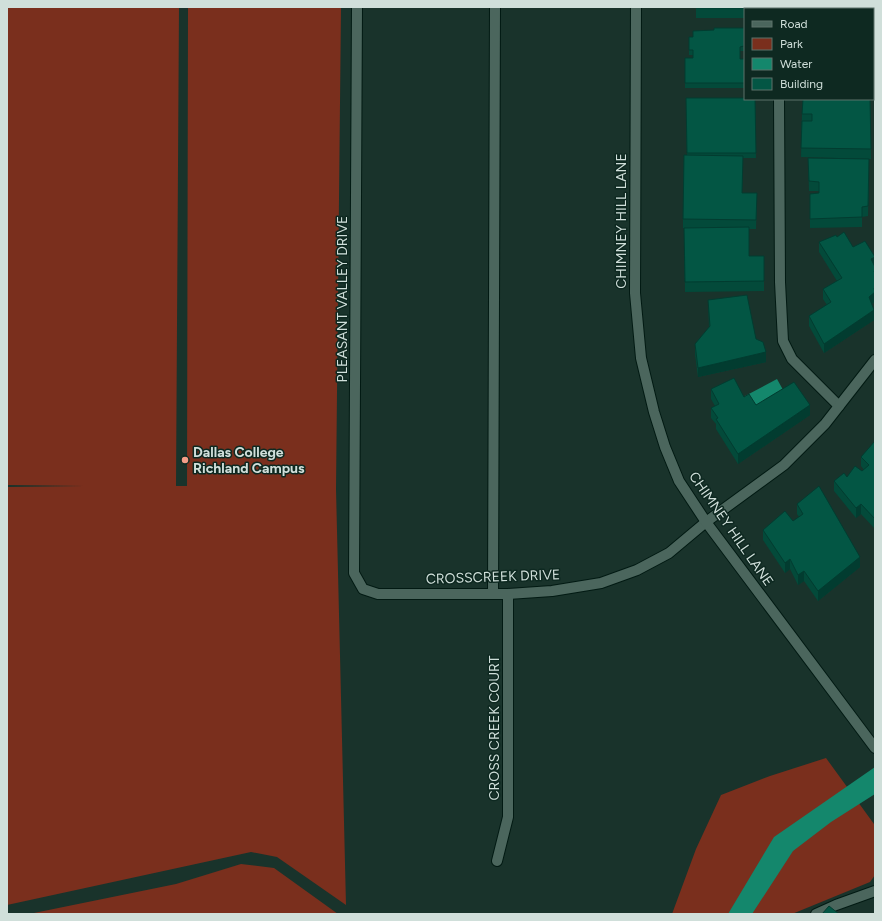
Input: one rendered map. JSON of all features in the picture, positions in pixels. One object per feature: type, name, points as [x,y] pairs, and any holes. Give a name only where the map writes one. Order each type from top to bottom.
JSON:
[{"type":"street","name":"PLEASANT VALLEY DRIVE","points":[[357,7],[354,573],[363,589]]},
{"type":"street","points":[[493,594],[495,7]]},
{"type":"street","name":"CHIMNEY HILL LANE","points":[[636,7],[635,293],[640,358],[665,447],[680,481],[706,522],[752,586],[875,748]]},
{"type":"street","points":[[779,100],[780,282],[784,341],[792,358],[839,406]]},
{"type":"street","name":"CROSSCREEK DRIVE","points":[[363,589],[378,594],[508,594],[552,591],[601,583],[637,570],[669,553],[706,522],[784,465],[825,424],[875,360]]},
{"type":"street","name":"CROSS CREEK COURT","points":[[497,861],[508,817],[508,594]]},
{"type":"street","points":[[816,914],[875,891]]},
{"type":"green space","name":"Dallas College Richland Campus","points":[[7,7],[179,7],[176,486],[187,486],[188,7],[341,7],[336,489],[346,905],[277,857],[251,852],[7,905],[7,487],[83,486],[7,485]]},
{"type":"green space","points":[[826,758],[874,824],[875,875],[870,882],[792,914],[672,914],[696,849],[721,795],[770,776]]},
{"type":"green space","points":[[241,864],[274,868],[338,914],[29,914],[176,884]]},
{"type":"water","points":[[777,379],[787,397],[756,415],[745,396]]},
{"type":"water","points":[[875,767],[875,794],[831,822],[793,851],[752,914],[728,914],[774,837]]},
{"type":"building","points":[[750,7],[750,8],[696,8]]},
{"type":"building","points":[[805,7],[871,7],[871,8]]},
{"type":"building","points":[[714,28],[744,28],[744,46],[740,47],[740,59],[744,59],[744,83],[685,83],[685,58],[693,58],[693,50],[689,50],[689,37],[693,37],[693,31],[714,30]]},
{"type":"building","points":[[874,34],[875,81],[874,81]]},
{"type":"building","points":[[686,98],[744,98],[744,100],[755,100],[756,153],[687,153]]},
{"type":"building","points":[[803,100],[870,100],[871,149],[801,148],[802,121],[812,121],[812,114],[802,114]]},
{"type":"building","points":[[684,155],[743,156],[742,193],[757,193],[756,220],[683,219]]},
{"type":"building","points":[[808,158],[869,159],[868,206],[862,207],[862,217],[810,219],[810,194],[819,193],[819,182],[809,181]]},
{"type":"building","points":[[749,227],[749,256],[764,256],[764,281],[685,282],[684,228]]},
{"type":"building","points":[[844,232],[853,247],[865,241],[875,257],[871,259],[875,267],[875,292],[869,297],[874,310],[824,344],[809,316],[831,302],[823,289],[842,278],[819,242],[836,235],[837,237]]},
{"type":"building","points":[[747,295],[756,339],[763,342],[766,352],[698,368],[695,344],[710,326],[708,300]]},
{"type":"building","points":[[734,378],[744,397],[749,394],[756,405],[794,382],[810,405],[738,454],[716,419],[718,418],[711,408],[719,404],[711,389]]},
{"type":"building","points":[[874,442],[875,519],[861,504],[856,508],[834,481],[844,473],[847,477],[855,466],[862,471],[869,465],[861,457]]},
{"type":"building","points":[[819,486],[860,557],[818,591],[804,571],[798,575],[790,559],[785,563],[763,530],[785,511],[793,521],[803,514],[797,504]]},
{"type":"building","points":[[829,906],[839,914],[822,914]]},
{"type":"place","name":"Dallas College Richland Campus","points":[[185,460]]}]
